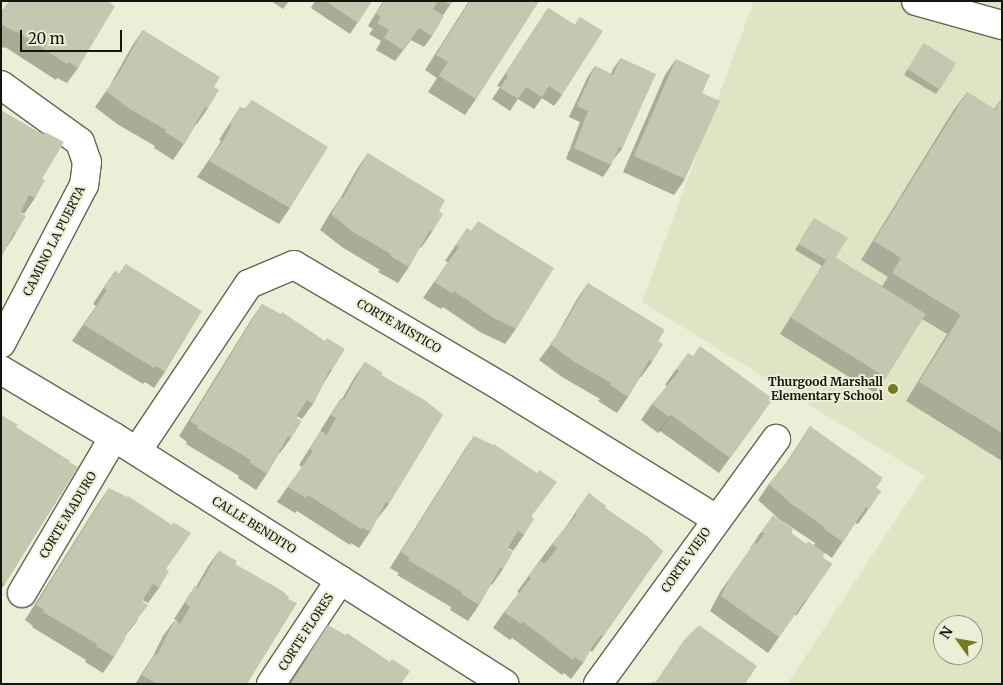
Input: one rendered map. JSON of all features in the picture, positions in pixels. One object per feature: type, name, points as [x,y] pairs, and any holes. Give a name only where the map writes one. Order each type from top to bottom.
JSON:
[{"type":"street","points":[[916,1],[1002,25]]},
{"type":"street","name":"CAMINO LA PUERTA","points":[[1,85],[80,142],[87,162],[84,185],[1,344]]},
{"type":"street","name":"CORTE MISTICO","points":[[137,451],[249,284],[294,265],[505,389],[716,519]]},
{"type":"street","name":"CALLE BENDITO","points":[[1,370],[137,451],[505,684]]},
{"type":"street","name":"CORTE MADURO","points":[[22,593],[114,437]]},
{"type":"street","name":"CORTE VIEJO","points":[[598,684],[716,519],[776,439]]},
{"type":"street","name":"CORTE FLORES","points":[[271,684],[340,580]]},
{"type":"shaded area","name":"Thurgood Marshall Elementary School","points":[[754,1],[1002,1],[1002,684],[787,684],[925,476],[642,302]]},
{"type":"building","points":[[9,1],[107,1],[115,6],[78,68],[68,62],[67,64],[16,31],[1,24],[1,13]]},
{"type":"building","points":[[325,1],[372,1],[358,23]]},
{"type":"building","points":[[384,1],[438,1],[433,9],[444,16],[432,36],[419,28],[403,50],[384,38],[389,30],[377,23],[381,17],[376,14]]},
{"type":"building","points":[[443,1],[453,1],[450,5]]},
{"type":"building","points":[[470,1],[539,1],[476,99],[439,76],[448,62],[436,55]]},
{"type":"building","points":[[548,8],[575,25],[580,17],[603,31],[562,95],[549,86],[542,97],[526,87],[518,99],[500,88],[508,76],[505,74]]},
{"type":"building","points":[[143,30],[220,77],[214,87],[219,90],[208,108],[205,107],[184,144],[165,132],[166,130],[128,108],[106,91],[118,75]]},
{"type":"building","points":[[924,43],[956,63],[940,89],[908,69]]},
{"type":"building","points":[[621,58],[656,74],[622,149],[619,147],[611,165],[574,148],[588,111],[577,106],[595,66],[613,75]]},
{"type":"building","points":[[676,59],[710,75],[702,93],[720,101],[685,179],[634,156]]},
{"type":"building","points":[[967,92],[995,110],[1002,98],[1002,433],[919,382],[961,315],[892,273],[901,258],[874,241]]},
{"type":"building","points":[[252,100],[328,147],[290,208],[209,161],[223,141],[240,107],[245,110]]},
{"type":"building","points":[[1,110],[35,130],[44,134],[45,132],[64,142],[42,179],[45,180],[35,198],[29,195],[20,213],[26,216],[16,233],[14,232],[1,259]]},
{"type":"building","points":[[368,153],[445,200],[439,211],[443,214],[432,232],[430,230],[409,267],[353,232],[331,214],[341,197],[343,198]]},
{"type":"building","points":[[814,218],[848,238],[835,258],[830,254],[826,260],[799,244]]},
{"type":"building","points":[[478,221],[554,268],[516,329],[492,317],[454,291],[452,293],[434,282],[459,247],[456,245],[467,228],[471,231]]},
{"type":"building","points":[[830,254],[926,314],[886,377],[790,318]]},
{"type":"building","points":[[126,264],[202,311],[165,372],[156,366],[154,368],[84,325],[107,290],[104,288],[115,271],[120,274]]},
{"type":"building","points":[[588,283],[665,330],[658,341],[663,344],[652,362],[649,360],[628,397],[610,385],[611,383],[573,361],[550,344],[562,328]]},
{"type":"building","points":[[262,304],[281,314],[282,312],[325,341],[327,338],[345,349],[332,370],[330,369],[313,404],[307,400],[296,417],[302,421],[291,438],[288,436],[267,474],[249,462],[251,460],[197,428],[198,426],[190,421]]},
{"type":"building","points":[[700,346],[773,399],[730,458],[671,415],[669,417],[652,404],[679,371],[676,369],[688,353],[693,356]]},
{"type":"building","points":[[365,362],[383,373],[381,375],[426,401],[443,415],[389,504],[386,502],[370,532],[362,527],[361,529],[308,495],[306,498],[288,487],[313,451],[310,449],[320,432],[326,436],[336,418],[331,415],[341,398],[344,400]]},
{"type":"building","points":[[1,415],[18,425],[16,427],[78,467],[5,584],[1,582]]},
{"type":"building","points":[[810,426],[883,478],[876,488],[881,491],[869,509],[866,507],[843,542],[790,503],[769,484],[790,458]]},
{"type":"building","points":[[474,436],[494,444],[537,473],[539,470],[557,482],[531,517],[534,519],[524,535],[518,531],[507,549],[513,552],[503,569],[500,568],[479,605],[461,594],[462,592],[408,560],[410,558],[401,552]]},
{"type":"building","points":[[109,488],[128,496],[172,525],[173,522],[191,533],[166,569],[169,571],[159,588],[153,584],[142,601],[148,605],[124,636],[126,637],[114,657],[96,646],[97,644],[43,612],[44,610],[36,605]]},
{"type":"building","points":[[589,493],[606,506],[605,508],[648,537],[663,551],[603,636],[601,635],[592,647],[583,663],[575,657],[573,660],[523,622],[521,624],[504,612],[531,578],[528,576],[540,560],[545,564],[557,548],[552,544],[577,514],[575,512]]},
{"type":"building","points":[[773,515],[793,529],[791,533],[806,544],[808,541],[825,553],[822,557],[832,564],[779,637],[721,596],[731,576],[755,542],[757,544],[764,534],[761,532]]},
{"type":"building","points":[[219,551],[237,561],[235,564],[281,590],[289,597],[288,599],[297,603],[247,684],[157,684],[142,675],[155,654],[157,655],[174,621],[180,624],[190,607],[185,603],[195,586],[198,588]]},
{"type":"building","points":[[328,625],[346,635],[347,633],[390,662],[392,659],[410,671],[401,684],[291,684]]},
{"type":"building","points":[[699,625],[757,666],[745,684],[651,684],[653,681],[655,683],[684,640]]},
{"type":"place","name":"Thurgood Marshall Elementary School","points":[[893,389]]}]
